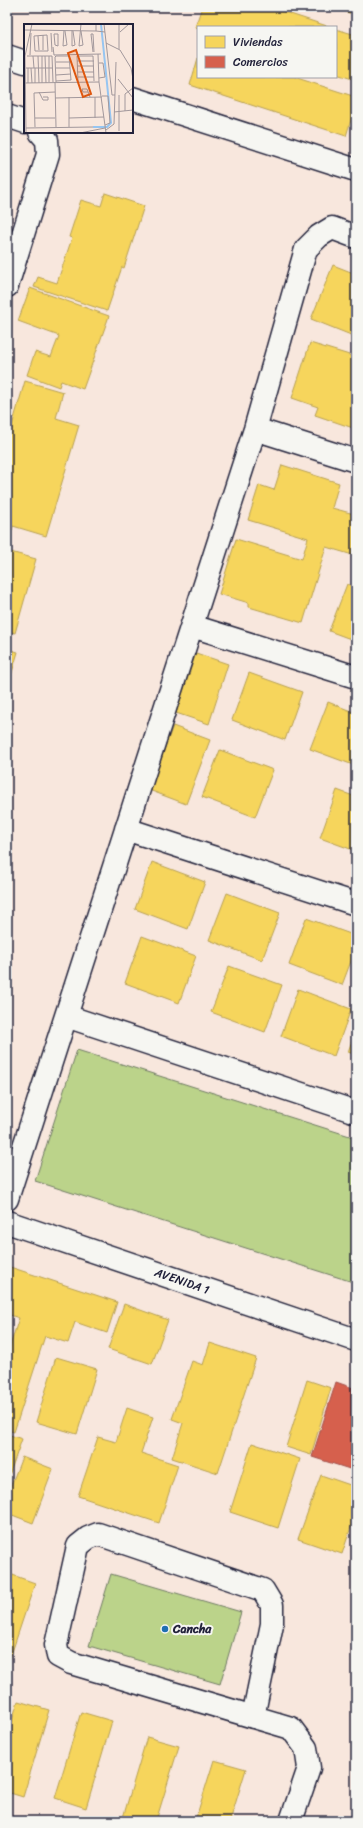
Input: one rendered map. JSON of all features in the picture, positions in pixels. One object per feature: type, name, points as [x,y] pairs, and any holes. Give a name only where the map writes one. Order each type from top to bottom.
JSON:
[{"type":"street","points":[[7,56],[24,62]]},
{"type":"street","points":[[133,98],[356,170]]},
{"type":"street","points":[[7,116],[24,122]]},
{"type":"street","points":[[7,286],[48,154],[47,140],[41,133]]},
{"type":"street","points":[[7,1198],[255,429],[306,249],[319,236],[332,228],[356,237]]},
{"type":"street","points":[[255,429],[356,461]]},
{"type":"street","points":[[192,626],[356,677]]},
{"type":"street","points":[[126,829],[356,904]]},
{"type":"street","points":[[66,1016],[356,1112]]},
{"type":"street","name":"AVENIDA 1","points":[[7,1222],[356,1340]]},
{"type":"street","points":[[253,1716],[272,1624],[272,1605],[263,1590],[98,1534],[88,1538],[78,1546],[56,1645],[58,1656],[72,1663],[291,1728],[306,1748],[309,1768],[291,1821]]},
{"type":"green space","points":[[77,1050],[356,1138],[356,1283],[35,1181]]},
{"type":"green space","name":"Cancha","points":[[111,1574],[241,1612],[220,1684],[89,1646]]},
{"type":"building: Viviendas","points":[[202,7],[269,7],[327,26],[197,26],[197,28],[195,27]]},
{"type":"building: Viviendas","points":[[330,7],[356,7],[356,15]]},
{"type":"building: Viviendas","points":[[337,29],[356,35],[356,80],[337,74]]},
{"type":"building: Viviendas","points":[[197,61],[197,78],[297,78],[356,97],[356,104],[346,136],[190,85]]},
{"type":"building: Viviendas","points":[[7,168],[11,170],[7,188]]},
{"type":"building: Viviendas","points":[[105,193],[144,206],[124,268],[122,267],[107,311],[34,287],[38,277],[57,283],[72,238],[69,237],[81,200],[101,206]]},
{"type":"building: Viviendas","points":[[333,265],[356,274],[356,337],[311,319]]},
{"type":"building: Viviendas","points":[[30,288],[109,316],[83,389],[61,381],[59,387],[27,375],[35,352],[51,357],[59,336],[18,321]]},
{"type":"building: Viviendas","points":[[310,343],[356,357],[356,429],[315,415],[318,407],[292,398]]},
{"type":"building: Viviendas","points":[[25,381],[63,392],[56,418],[79,425],[46,536],[13,526],[7,548],[7,443]]},
{"type":"building: Viviendas","points":[[282,465],[339,483],[332,508],[354,514],[356,508],[356,556],[326,547],[303,623],[249,607],[249,603],[219,594],[236,539],[302,559],[308,538],[248,520],[259,485],[274,490]]},
{"type":"building: Viviendas","points":[[7,551],[36,559],[15,633],[7,631]]},
{"type":"building: Viviendas","points":[[347,584],[356,587],[356,641],[329,631]]},
{"type":"building: Viviendas","points":[[7,649],[18,652],[7,689]]},
{"type":"building: Viviendas","points":[[196,653],[228,664],[209,724],[176,713]]},
{"type":"building: Viviendas","points":[[249,673],[302,692],[285,740],[232,720]]},
{"type":"building: Viviendas","points":[[328,702],[356,713],[356,766],[310,749]]},
{"type":"building: Viviendas","points":[[173,726],[210,740],[186,804],[149,790]]},
{"type":"building: Viviendas","points":[[220,750],[273,770],[255,817],[202,797]]},
{"type":"building: Viviendas","points":[[337,790],[356,797],[356,851],[320,838]]},
{"type":"building: Viviendas","points":[[152,862],[205,882],[188,929],[135,909]]},
{"type":"building: Viviendas","points":[[227,893],[280,913],[262,960],[209,940]]},
{"type":"building: Viviendas","points":[[306,918],[356,936],[356,948],[342,985],[289,965]]},
{"type":"building: Viviendas","points":[[142,936],[196,956],[179,1003],[125,983]]},
{"type":"building: Viviendas","points":[[229,966],[282,985],[265,1032],[211,1012]]},
{"type":"building: Viviendas","points":[[298,989],[351,1009],[334,1056],[281,1036]]},
{"type":"building: Viviendas","points":[[356,1029],[356,1055],[348,1052]]},
{"type":"building: Viviendas","points":[[7,1266],[117,1302],[107,1333],[75,1322],[68,1343],[45,1336],[14,1432],[7,1430],[7,1355],[19,1318],[7,1314]]},
{"type":"building: Viviendas","points":[[124,1304],[168,1320],[152,1364],[108,1349]]},
{"type":"building: Viviendas","points":[[210,1343],[256,1358],[218,1473],[172,1458],[183,1423],[172,1419],[192,1361],[203,1365]]},
{"type":"building: Viviendas","points":[[56,1357],[97,1369],[77,1434],[36,1422]]},
{"type":"building: Viviendas","points":[[307,1380],[331,1388],[311,1455],[286,1447]]},
{"type":"building: Viviendas","points":[[127,1408],[153,1417],[141,1453],[178,1465],[159,1523],[78,1496],[98,1437],[116,1442]]},
{"type":"building: Viviendas","points":[[7,1434],[22,1439],[7,1481]]},
{"type":"building: Viviendas","points":[[252,1443],[300,1459],[278,1528],[230,1512]]},
{"type":"building: Viviendas","points":[[22,1457],[53,1469],[33,1523],[7,1513],[7,1496]]},
{"type":"building: Viviendas","points":[[321,1475],[356,1487],[356,1512],[342,1554],[298,1539]]},
{"type":"building: Viviendas","points":[[7,1573],[35,1583],[7,1667]]},
{"type":"building: Viviendas","points":[[18,1701],[49,1710],[23,1797],[7,1792],[7,1737]]},
{"type":"building: Viviendas","points":[[81,1712],[112,1721],[86,1808],[55,1798]]},
{"type":"building: Viviendas","points":[[147,1737],[179,1746],[156,1821],[122,1821]]},
{"type":"building: Viviendas","points":[[214,1760],[246,1769],[230,1821],[195,1821]]},
{"type":"building: Comercios","points":[[336,1382],[356,1389],[356,1471],[312,1457]]},
{"type":"place","name":"Cancha","points":[[165,1629]]}]
